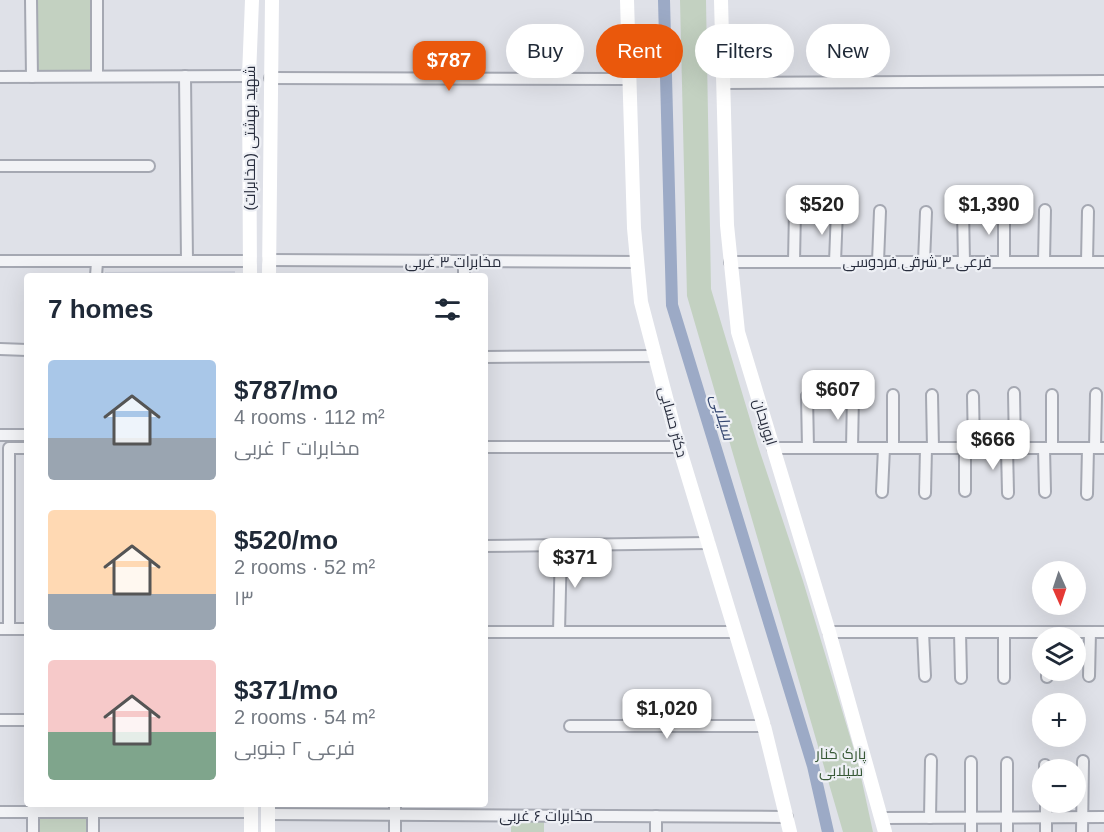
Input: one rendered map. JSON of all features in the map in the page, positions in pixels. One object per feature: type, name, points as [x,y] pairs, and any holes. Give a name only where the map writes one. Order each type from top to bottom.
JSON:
[{"type":"main road","name":"شهید بهشتی (مخابرات)","points":[[250,273],[249,76],[252,0]]},
{"type":"main road","name":"شهید بهشتی (مخابرات)","points":[[269,273],[272,0]]},
{"type":"main road","name":"دکتر حسابی","points":[[627,0],[628,79],[641,302],[679,447],[764,726],[790,832]]},
{"type":"main road","name":"ابوریحان","points":[[721,0],[730,262],[738,332],[829,632],[885,832]]},
{"type":"main road","points":[[251,808],[251,832]]},
{"type":"main road","points":[[268,809],[268,832]]},
{"type":"street","points":[[31,0],[32,76]]},
{"type":"street","points":[[97,0],[97,76]]},
{"type":"street","points":[[0,76],[249,76]]},
{"type":"street","points":[[185,76],[188,261]]},
{"type":"street","points":[[270,78],[628,79]]},
{"type":"street","points":[[725,83],[1104,81]]},
{"type":"street","points":[[0,166],[149,166]]},
{"type":"street","points":[[794,262],[795,209]]},
{"type":"street","points":[[963,209],[964,262]]},
{"type":"street","points":[[1004,209],[1004,262]]},
{"type":"street","points":[[835,262],[837,210]]},
{"type":"street","points":[[1044,262],[1045,210]]},
{"type":"street","points":[[878,262],[880,211]]},
{"type":"street","points":[[1087,262],[1088,211]]},
{"type":"street","points":[[924,262],[926,212]]},
{"type":"street","name":"مخابرات ۳ غربی","points":[[269,260],[638,262]]},
{"type":"street","points":[[0,261],[250,261]]},
{"type":"street","points":[[96,273],[97,262]]},
{"type":"street","points":[[464,262],[464,273]]},
{"type":"street","name":"فرعی ۳ شرقی فردوسی","points":[[730,262],[1104,262]]},
{"type":"street","points":[[0,349],[24,350]]},
{"type":"street","points":[[488,357],[655,356]]},
{"type":"street","points":[[1008,493],[1014,393]]},
{"type":"street","points":[[852,448],[853,394]]},
{"type":"street","points":[[1087,494],[1096,448],[1096,394]]},
{"type":"street","points":[[882,492],[889,448],[893,395]]},
{"type":"street","points":[[925,493],[932,395]]},
{"type":"street","points":[[1045,492],[1052,395]]},
{"type":"street","points":[[807,396],[808,448]]},
{"type":"street","points":[[965,491],[973,396]]},
{"type":"street","points":[[0,435],[24,435]]},
{"type":"street","points":[[488,447],[679,447]]},
{"type":"street","points":[[24,448],[9,448],[10,525],[4,629],[24,629]]},
{"type":"street","points":[[772,448],[1096,448]]},
{"type":"street","points":[[488,546],[708,543]]},
{"type":"street","points":[[559,632],[561,545]]},
{"type":"street","points":[[488,632],[735,632]]},
{"type":"street","points":[[829,632],[1032,634]]},
{"type":"street","points":[[923,632],[925,676]]},
{"type":"street","points":[[960,632],[961,678]]},
{"type":"street","points":[[1004,632],[1005,678]]},
{"type":"street","points":[[1086,632],[1104,633]]},
{"type":"street","points":[[1089,676],[1090,632]]},
{"type":"street","points":[[0,720],[24,720]]},
{"type":"street","points":[[570,726],[764,726]]},
{"type":"street","points":[[930,818],[931,760]]},
{"type":"street","points":[[971,762],[971,832]]},
{"type":"street","points":[[1007,763],[1007,832]]},
{"type":"street","points":[[0,812],[33,808],[251,808]]},
{"type":"street","points":[[33,808],[33,832]]},
{"type":"street","points":[[93,808],[93,832]]},
{"type":"street","name":"مخابرات ۶ غربی","points":[[268,809],[395,809],[787,817]]},
{"type":"street","points":[[395,809],[395,832]]},
{"type":"street","points":[[1046,813],[1046,832]]},
{"type":"street","points":[[1082,813],[1082,832]]},
{"type":"street","points":[[656,816],[656,832]]},
{"type":"street","points":[[882,818],[1104,817]]},
{"type":"shaded area","points":[[235,271],[235,273],[105,273]]},
{"type":"green space","points":[[37,0],[91,0],[91,71],[37,71]]},
{"type":"green space","name":"پارک کنار سیلابی","points":[[680,0],[706,0],[706,24],[695,24],[695,78],[707,78],[711,289],[858,763],[873,832],[843,832],[687,296],[682,78],[683,24],[681,24]]},
{"type":"green space","points":[[38,815],[87,816],[87,832],[38,832]]},
{"type":"green space","points":[[544,819],[544,832],[511,832],[511,820]]},
{"type":"waterway","name":"سیلابی","points":[[664,0],[672,305],[813,766],[828,832]]}]
